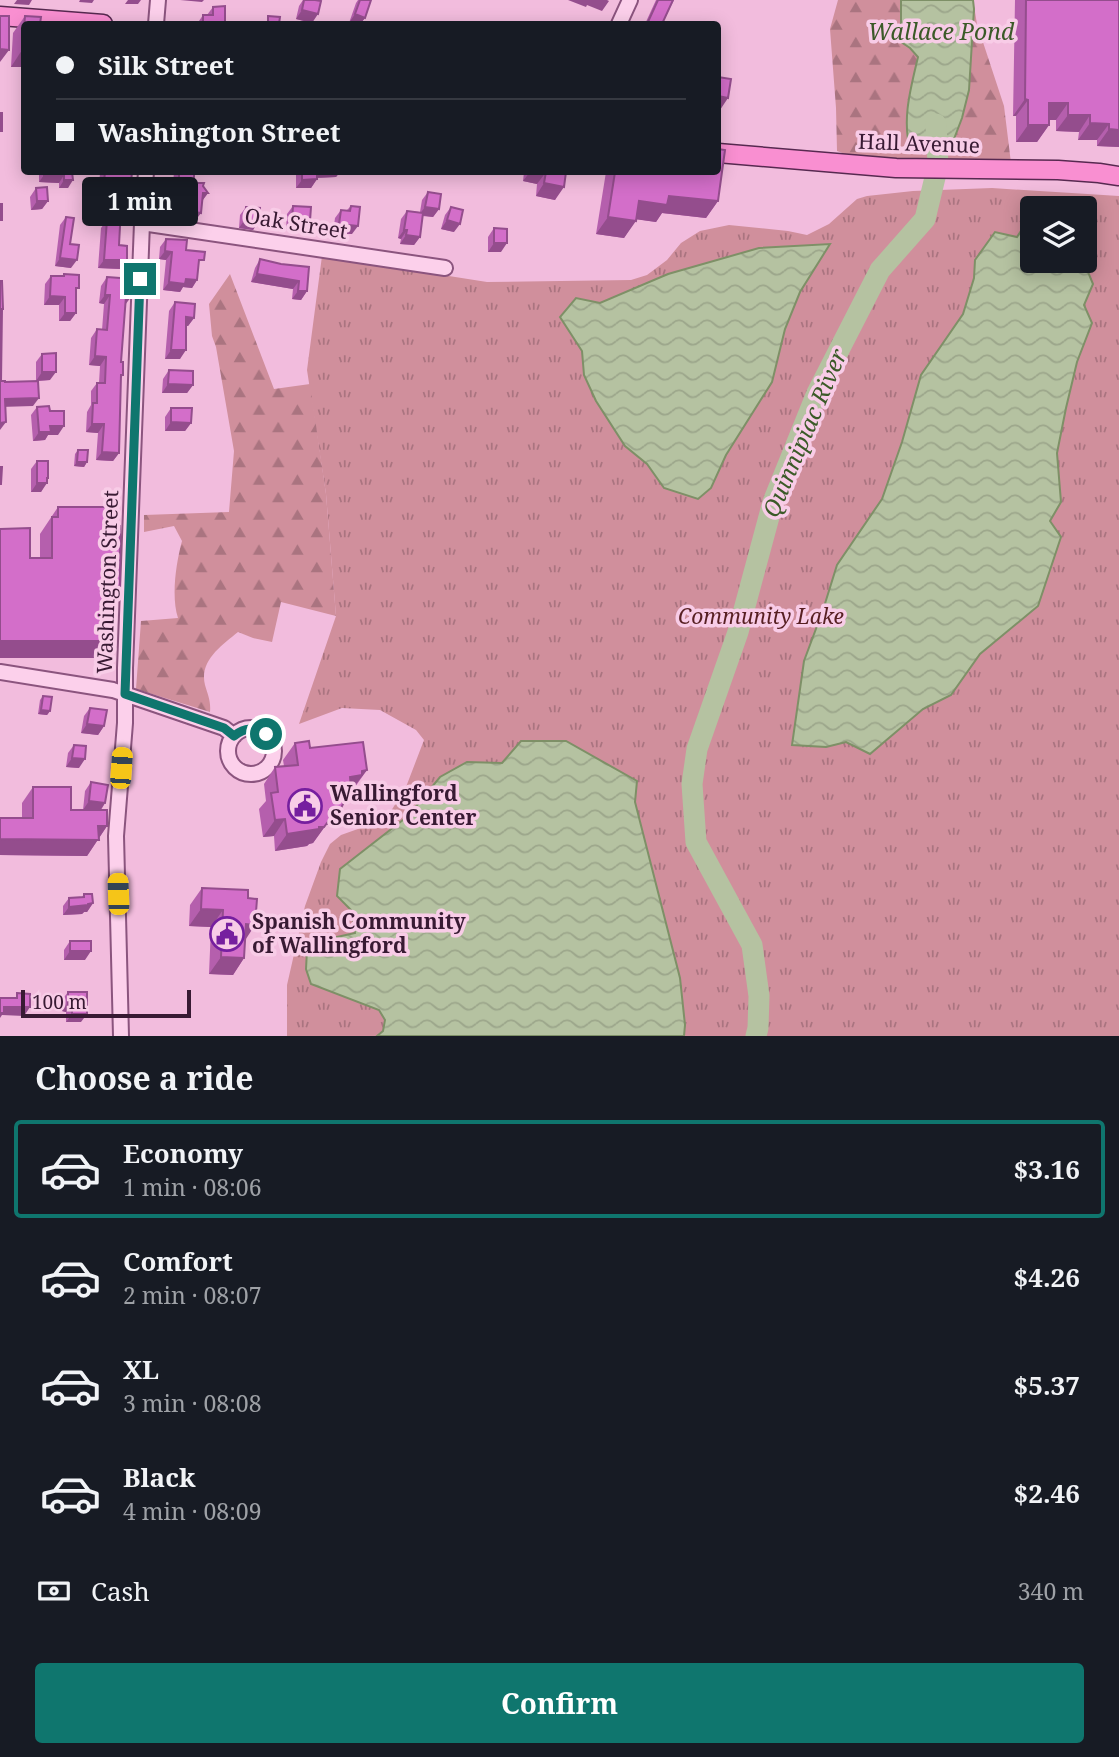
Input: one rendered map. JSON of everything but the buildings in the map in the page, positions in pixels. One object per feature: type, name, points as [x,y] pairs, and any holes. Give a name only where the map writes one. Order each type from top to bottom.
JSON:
[{"type":"main road","points":[[0,16],[64,21]]},
{"type":"main road","name":"Hall Avenue","points":[[721,153],[897,168],[1058,170],[1119,176]]},
{"type":"street","points":[[156,21],[158,0]]},
{"type":"street","points":[[620,21],[630,0]]},
{"type":"street","name":"Washington Street","points":[[121,1036],[116,835],[125,723],[146,175]]},
{"type":"street","name":"Oak Street","points":[[142,223],[445,268]]},
{"type":"street","points":[[0,672],[105,688],[224,728],[234,736]]},
{"type":"green space","points":[[838,0],[973,0],[977,24],[1004,106],[1011,163],[859,159],[837,151],[830,29]]},
{"type":"green space","name":"Community Lake","points":[[992,188],[1119,196],[1119,1036],[287,1036],[287,985],[305,906],[321,862],[330,844],[341,835],[386,819],[406,787],[424,740],[416,730],[380,710],[342,708],[299,724],[336,616],[326,494],[307,370],[322,256],[487,282],[631,280],[647,275],[667,260],[681,243],[700,231],[729,225],[807,235],[829,224],[857,199],[867,196]]},
{"type":"green space","points":[[230,274],[274,389],[310,384],[326,494],[336,616],[281,602],[272,642],[238,632],[213,655],[205,669],[210,712],[136,689],[141,621],[178,618],[175,580],[182,541],[174,526],[144,532],[144,515],[229,512],[234,451],[212,336],[209,304]]},
{"type":"water","name":"Wallace Pond","points":[[901,0],[973,0],[969,90],[949,152],[911,152],[907,116],[918,57],[901,42]]},
{"type":"water","points":[[995,232],[1017,237],[1020,232],[1020,273],[1088,273],[1093,284],[1084,305],[1092,323],[1077,362],[1057,453],[1061,502],[1050,521],[1061,537],[1038,606],[980,654],[951,695],[923,709],[870,754],[846,742],[826,747],[792,745],[804,661],[837,565],[882,499],[921,375],[963,314],[974,278],[975,260]]},
{"type":"water","points":[[830,244],[800,292],[785,329],[772,382],[726,455],[711,488],[698,499],[664,488],[647,464],[625,446],[596,401],[584,375],[582,351],[560,317],[576,298],[600,303],[668,274],[759,248]]},
{"type":"water","points":[[521,741],[566,741],[637,781],[635,802],[680,978],[684,1036],[377,1036],[383,1031],[385,1020],[379,1010],[311,984],[306,969],[307,950],[328,939],[355,933],[352,911],[337,896],[340,869],[408,816],[440,777],[467,762],[502,763]]},
{"type":"waterway","name":"Quinnipiac River","points":[[756,1036],[759,996],[752,945],[696,842],[692,784],[697,749],[738,632],[773,502],[817,393],[880,270],[925,219],[938,165],[936,124]]},
{"type":"place","name":"Wallingford Senior Center","points":[[305,806]]},
{"type":"place","name":"Spanish Community of Wallingford","points":[[227,934]]},
{"type":"route","points":[[140,279],[125,694],[224,728],[234,736],[240,731],[253,728],[266,734]]}]
